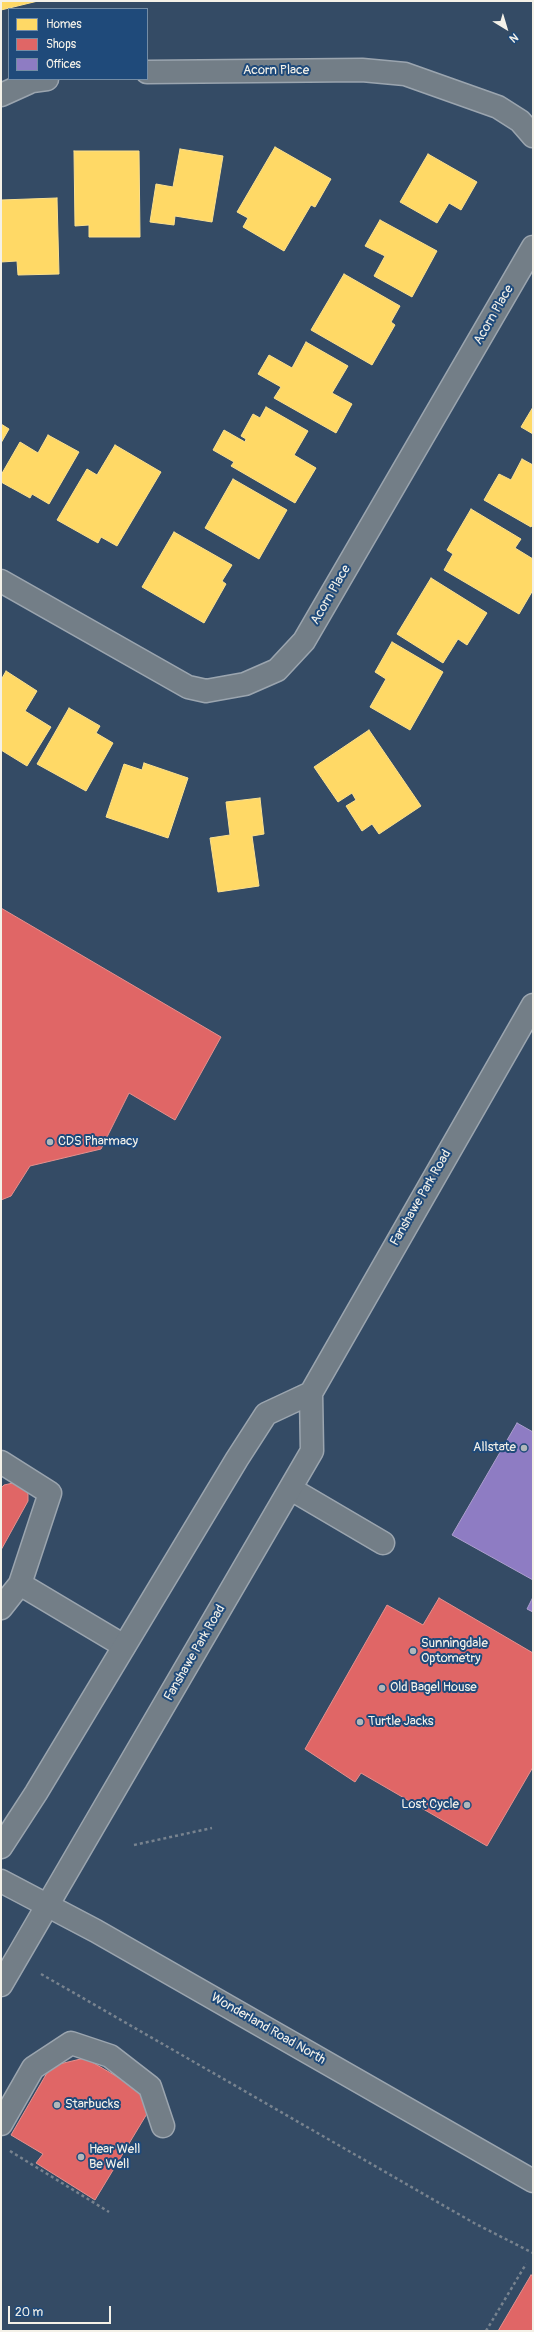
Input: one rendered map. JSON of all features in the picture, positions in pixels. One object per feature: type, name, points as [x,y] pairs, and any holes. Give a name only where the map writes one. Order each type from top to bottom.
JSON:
[{"type":"main road","name":"Acorn Place","points":[[148,72],[362,70],[405,74],[498,107],[520,122],[533,136]]},
{"type":"main road","points":[[1,94],[32,81],[40,80]]},
{"type":"main road","name":"Acorn Place","points":[[1,581],[188,688],[206,691],[246,684],[277,670],[304,641],[533,248]]},
{"type":"main road","name":"Fanshawe Park Road","points":[[1,1986],[312,1452],[311,1393],[533,1005]]},
{"type":"main road","points":[[1,1847],[36,1793],[266,1414],[311,1393]]},
{"type":"main road","points":[[1,1462],[50,1493],[20,1584],[1,1608]]},
{"type":"main road","points":[[291,1489],[383,1543]]},
{"type":"main road","points":[[20,1584],[124,1646]]},
{"type":"main road","name":"Wonderland Road North","points":[[1,1881],[47,1905],[533,2181]]},
{"type":"main road","points":[[1,2124],[33,2068],[71,2043],[110,2056],[150,2087],[163,2126]]},
{"type":"path","points":[[134,1845],[212,1828]]},
{"type":"path","points":[[15,1960],[467,2220],[533,2252]]},
{"type":"path","points":[[7,2150],[109,2212]]},
{"type":"path","points":[[486,2331],[526,2264]]},
{"type":"building: Homes","points":[[1,1],[38,1],[8,8],[1,10]]},
{"type":"building: Homes","points":[[275,147],[331,179],[315,207],[311,205],[284,251],[243,227],[248,218],[237,212]]},
{"type":"building: Homes","points":[[180,149],[223,156],[212,222],[175,216],[174,225],[150,222],[156,184],[173,187]]},
{"type":"building: Homes","points":[[74,151],[139,151],[140,237],[89,237],[89,225],[75,226]]},
{"type":"building: Homes","points":[[428,154],[477,182],[461,210],[449,203],[437,223],[400,202]]},
{"type":"building: Homes","points":[[57,198],[59,274],[18,275],[17,261],[1,262],[1,200]]},
{"type":"building: Homes","points":[[380,220],[437,251],[412,297],[374,276],[385,256],[365,246]]},
{"type":"building: Homes","points":[[344,274],[400,306],[391,322],[395,325],[372,365],[311,330]]},
{"type":"building: Homes","points":[[306,342],[348,366],[332,393],[352,404],[336,433],[274,398],[281,387],[258,374],[269,355],[292,368]]},
{"type":"building: Homes","points":[[266,407],[308,431],[294,455],[316,468],[295,503],[231,466],[234,462],[213,450],[224,430],[245,442],[246,439],[241,436],[253,414],[260,418]]},
{"type":"building: Homes","points":[[533,407],[533,434],[521,427]]},
{"type":"building: Homes","points":[[1,424],[9,429],[1,443]]},
{"type":"building: Homes","points":[[48,435],[79,452],[49,504],[32,494],[30,498],[1,482],[1,475],[20,442],[38,453]]},
{"type":"building: Homes","points":[[115,445],[161,472],[117,546],[101,537],[98,543],[57,520],[87,469],[97,475]]},
{"type":"building: Homes","points":[[522,459],[533,465],[533,524],[531,527],[484,500],[499,474],[511,480]]},
{"type":"building: Homes","points":[[233,479],[287,510],[259,559],[205,528]]},
{"type":"building: Homes","points":[[471,509],[521,539],[515,548],[533,559],[533,590],[519,614],[444,570],[453,554],[447,550]]},
{"type":"building: Homes","points":[[174,532],[232,565],[222,581],[226,584],[204,623],[142,587]]},
{"type":"building: Homes","points":[[431,578],[487,613],[467,645],[458,639],[443,663],[397,634]]},
{"type":"building: Homes","points":[[392,642],[443,672],[410,730],[370,707],[386,679],[375,672]]},
{"type":"building: Homes","points":[[6,671],[37,691],[25,711],[51,727],[27,766],[1,750],[1,680]]},
{"type":"building: Homes","points":[[69,708],[100,726],[96,733],[113,743],[86,791],[37,764]]},
{"type":"building: Homes","points":[[369,730],[421,806],[379,834],[372,824],[362,831],[346,806],[356,800],[352,793],[338,802],[314,767]]},
{"type":"building: Homes","points":[[144,763],[188,778],[168,838],[106,817],[124,764],[142,770]]},
{"type":"building: Homes","points":[[260,798],[264,834],[252,836],[259,886],[218,892],[210,838],[230,835],[226,802]]},
{"type":"building: Shops","points":[[1,908],[221,1037],[175,1120],[129,1093],[101,1149],[30,1166],[11,1196],[1,1200]]},
{"type":"building: Shops","points":[[13,1483],[28,1492],[28,1501],[1,1550],[1,1488],[4,1485]]},
{"type":"building: Shops","points":[[439,1598],[533,1653],[533,1767],[487,1846],[361,1773],[355,1782],[305,1749],[387,1605],[423,1625]]},
{"type":"building: Shops","points":[[85,2058],[140,2090],[148,2112],[95,2200],[36,2163],[43,2154],[11,2135],[51,2066]]},
{"type":"building: Shops","points":[[531,2275],[533,2276],[533,2331],[498,2331]]},
{"type":"building: Offices","points":[[517,1423],[533,1432],[533,1580],[452,1535]]},
{"type":"building: Offices","points":[[533,1597],[533,1612],[527,1609]]},
{"type":"place","name":"CDS Pharmacy","points":[[50,1142]]},
{"type":"place","name":"Allstate","points":[[524,1448]]},
{"type":"place","name":"Sunningdale Optometry","points":[[413,1651]]},
{"type":"place","name":"Old Bagel House","points":[[382,1688]]},
{"type":"place","name":"Turtle Jacks","points":[[360,1722]]},
{"type":"place","name":"Lost Cycle","points":[[467,1805]]},
{"type":"place","name":"Starbucks","points":[[57,2105]]},
{"type":"place","name":"Hear Well Be Well","points":[[81,2157]]}]
